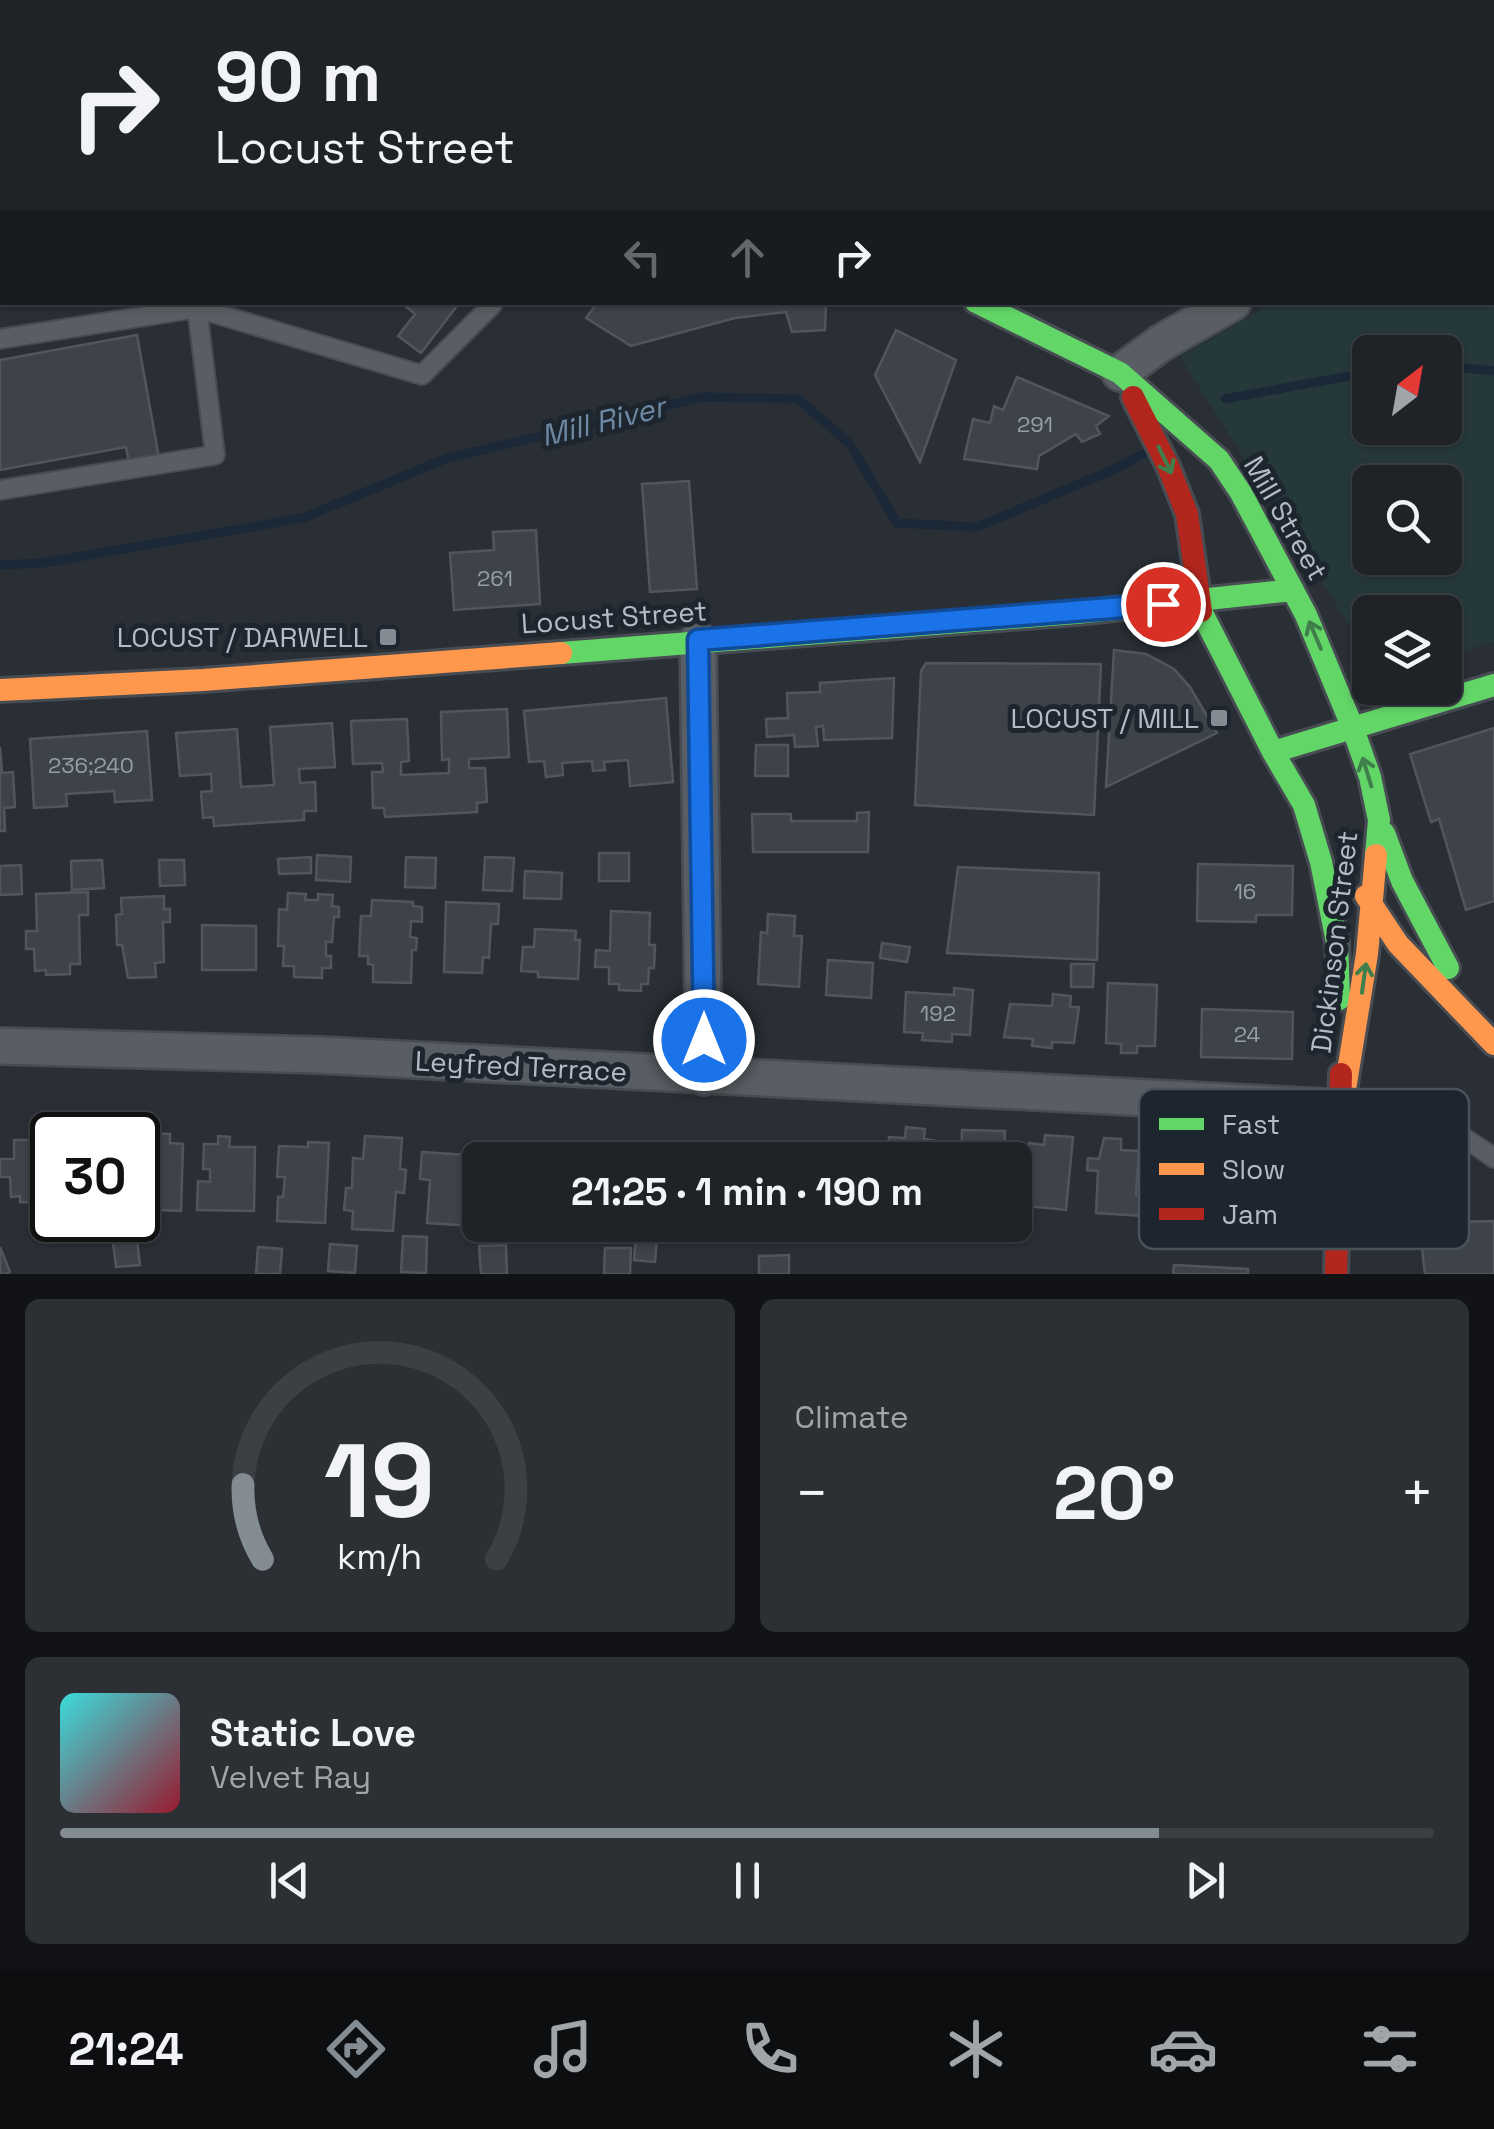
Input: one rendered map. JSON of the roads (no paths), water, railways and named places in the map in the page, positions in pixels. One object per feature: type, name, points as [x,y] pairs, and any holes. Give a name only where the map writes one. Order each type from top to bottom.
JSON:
[{"type":"street","name":"Mill Street","points":[[982,305],[1120,373],[1219,460],[1293,590],[1352,726]]},
{"type":"street","points":[[1228,305],[1160,343],[1120,373],[1168,466],[1186,514],[1202,615],[1272,752],[1494,684]]},
{"type":"street","name":"Locust Street","points":[[0,690],[203,680],[1199,601],[1293,590]]},
{"type":"street","points":[[698,640],[704,1077]]},
{"type":"street","name":"Dickinson Street","points":[[1345,1089],[1373,906],[1379,820],[1370,777],[1352,726]]},
{"type":"street","name":"Dickinson Street","points":[[1272,752],[1304,805],[1321,862],[1337,942],[1341,1089]]},
{"type":"street","points":[[1304,805],[1398,944],[1494,1044]]},
{"type":"street","points":[[1379,820],[1402,881],[1478,1026]]},
{"type":"street","name":"Leyfred Terrace","points":[[0,1046],[338,1056],[1139,1098]]},
{"type":"street","name":"Dickinson Street","points":[[1336,1274],[1337,1249]]},
{"type":"lane","points":[[0,490],[215,455],[197,305]]},
{"type":"lane","points":[[0,339],[197,305],[422,375],[492,305]]},
{"type":"lane","points":[[1469,1140],[1494,1158]]},
{"type":"waterway","name":"Mill River","points":[[1462,368],[1494,371]]},
{"type":"waterway","name":"Mill River","points":[[1225,399],[1352,375]]},
{"type":"waterway","name":"Mill River","points":[[0,565],[43,563],[303,518],[445,459],[703,397],[798,399],[849,443],[897,523],[977,527],[1143,454]]},
{"type":"place","name":"LOCUST / DARWELL","points":[[388,637]]},
{"type":"place","name":"LOCUST / MILL","points":[[1219,718]]}]
